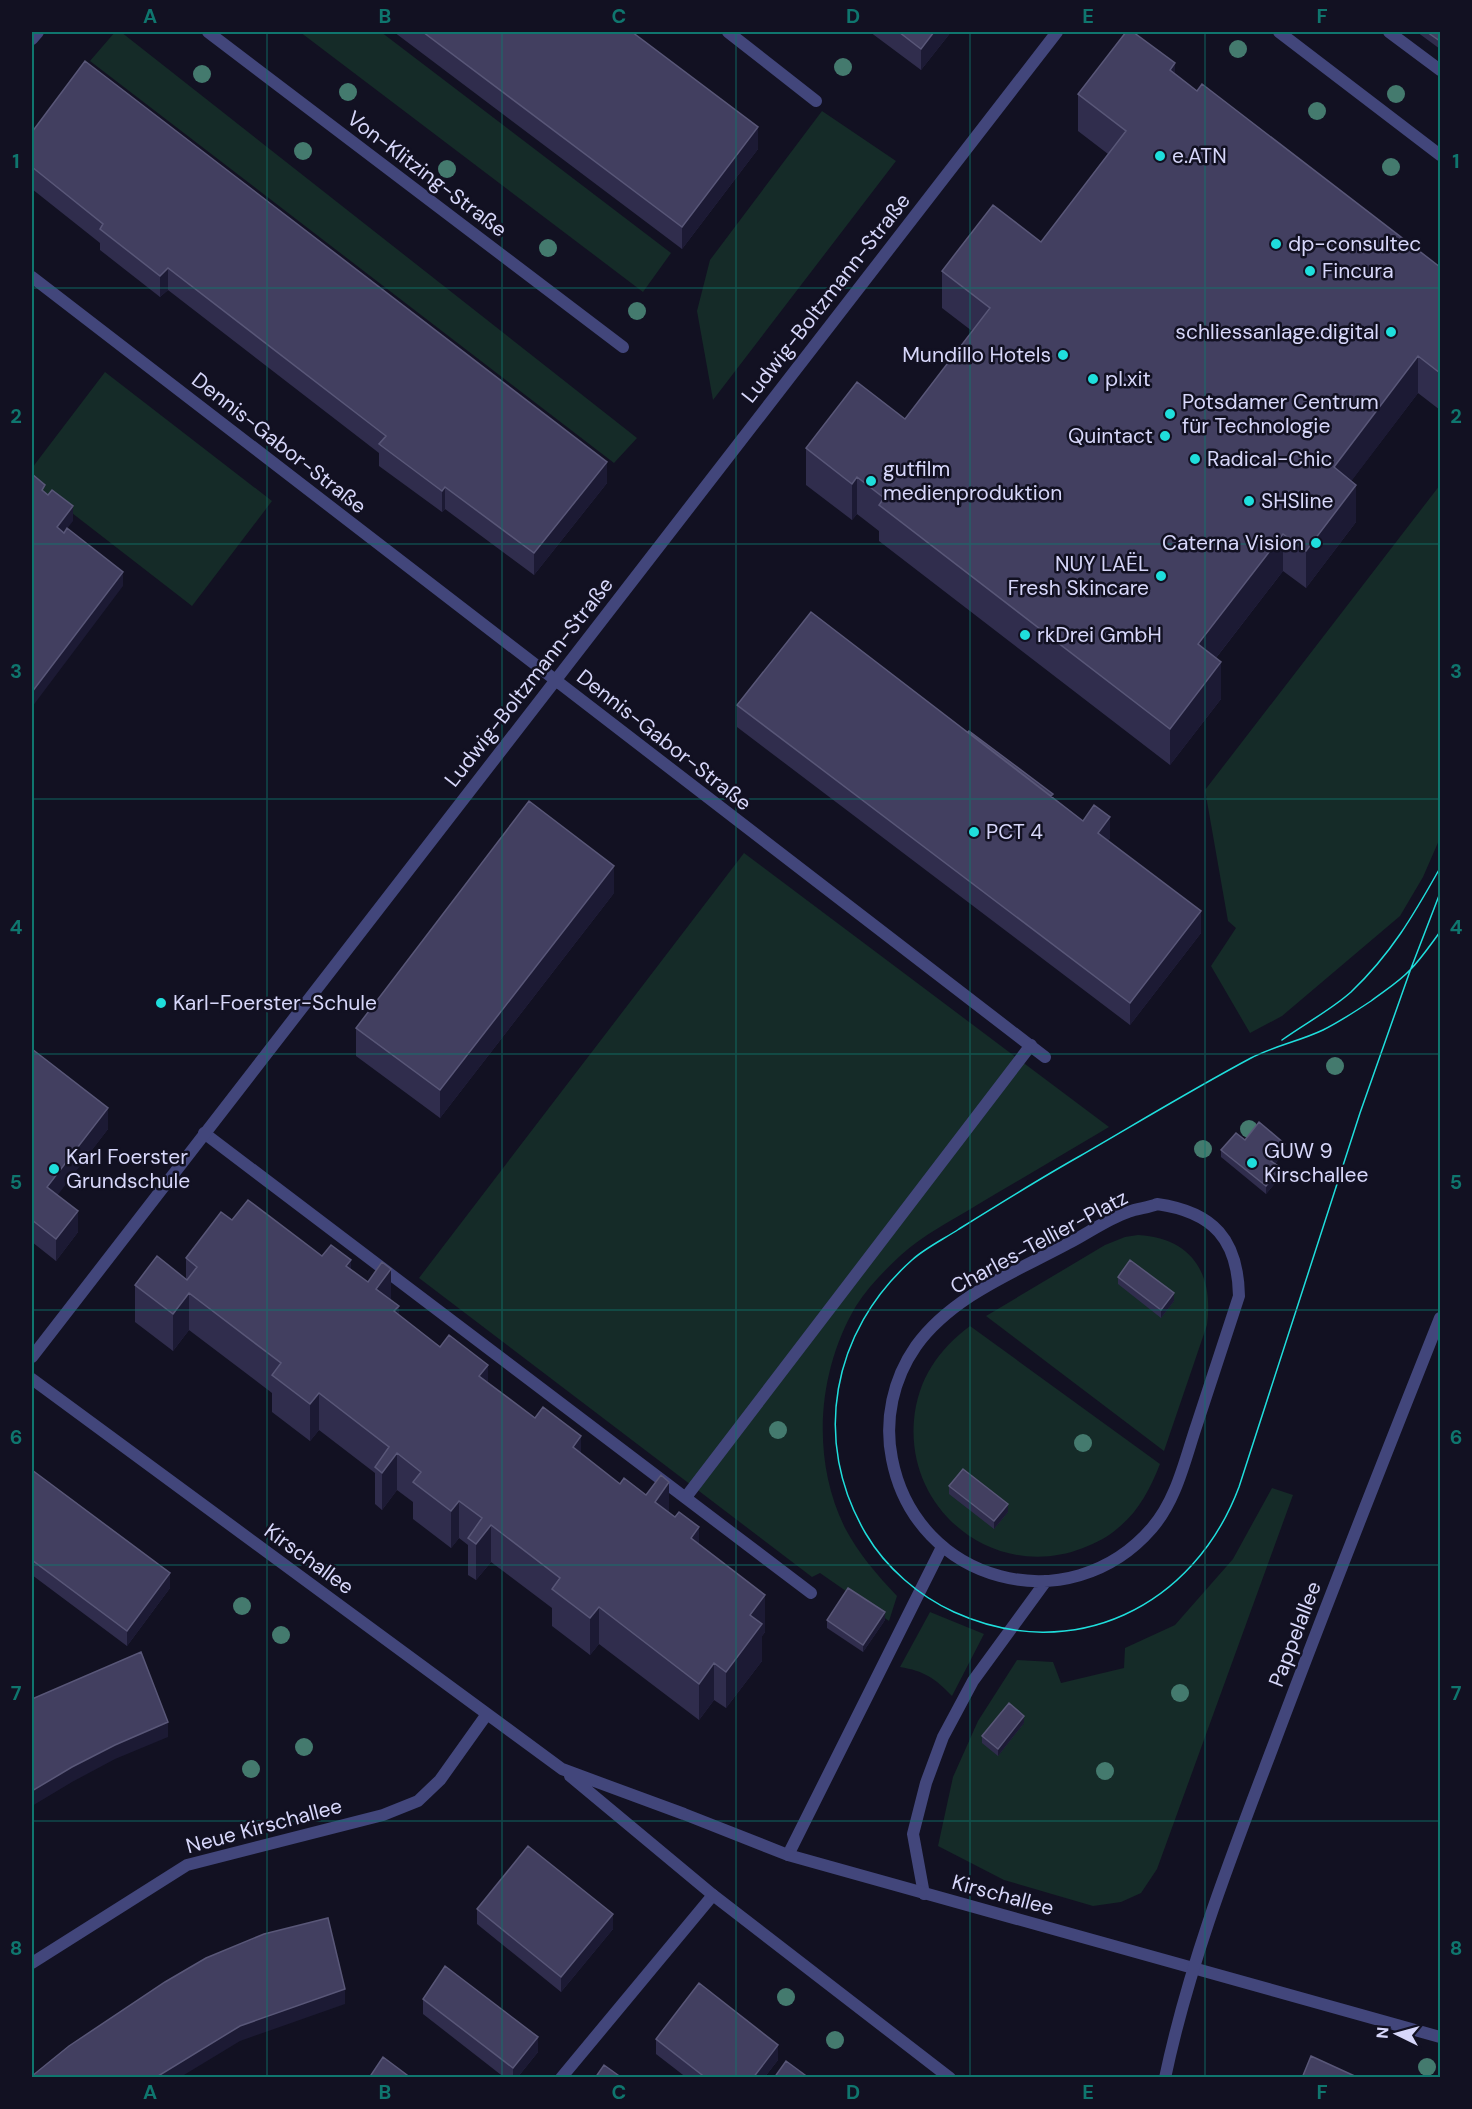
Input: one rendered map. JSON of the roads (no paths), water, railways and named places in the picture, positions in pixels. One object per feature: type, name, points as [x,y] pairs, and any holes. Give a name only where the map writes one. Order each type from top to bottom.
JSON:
[{"type":"street","points":[[32,39],[38,32]]},
{"type":"street","name":"Von-Klitzing-Straße","points":[[208,32],[623,347]]},
{"type":"street","points":[[728,32],[816,101]]},
{"type":"street","name":"Ludwig-Boltzmann-Straße","points":[[32,1357],[1057,32]]},
{"type":"street","points":[[1279,32],[1440,155]]},
{"type":"street","points":[[1389,32],[1440,70]]},
{"type":"street","name":"Dennis-Gabor-Straße","points":[[32,277],[1045,1057]]},
{"type":"street","points":[[686,1497],[1031,1045]]},
{"type":"street","points":[[204,1133],[811,1593]]},
{"type":"street","name":"Charles-Tellier-Platz","points":[[1157,1204],[1191,1211],[1211,1224],[1225,1239],[1234,1256],[1239,1296],[1178,1482],[1170,1502],[1158,1520],[1132,1548],[1109,1563],[1072,1577],[1046,1581],[1023,1581],[991,1574],[960,1560],[942,1547],[923,1528],[908,1507],[896,1480],[889,1442],[891,1400],[903,1369],[916,1346],[937,1322],[965,1299],[1127,1212],[1157,1204]]},
{"type":"street","name":"Pappelallee","points":[[1165,2078],[1193,1968],[1223,1876],[1325,1608],[1440,1318]]},
{"type":"street","name":"Kirschallee","points":[[32,1379],[562,1770],[713,1895],[950,2078]]},
{"type":"street","points":[[788,1855],[942,1547]]},
{"type":"street","points":[[924,1894],[913,1833],[926,1783],[943,1737],[973,1681],[1046,1581]]},
{"type":"street","name":"Neue Kirschallee","points":[[32,1963],[187,1865],[383,1815],[418,1801],[440,1780],[487,1714]]},
{"type":"street","name":"Kirschallee","points":[[562,1770],[788,1855],[1440,2037]]},
{"type":"street","points":[[561,2078],[713,1895]]},
{"type":"tram line","points":[[1282,1040],[1335,1005],[1365,978],[1390,949],[1440,868]]},
{"type":"tram line","points":[[1440,893],[1410,971],[1360,1113],[1239,1487],[1219,1529],[1192,1565],[1160,1594],[1124,1615],[1085,1628],[1042,1632],[999,1627],[954,1612],[928,1598],[904,1580],[874,1546],[849,1498],[839,1462],[835,1425],[838,1389],[848,1353],[863,1320],[885,1288],[923,1252],[1049,1174],[1251,1058],[1323,1030],[1359,1009],[1406,974],[1410,970],[1414,966],[1440,932]]},
{"type":"place","name":"e.ATN","points":[[1160,156]]},
{"type":"place","name":"dp-consultec","points":[[1276,244]]},
{"type":"place","name":"Fincura","points":[[1310,271]]},
{"type":"place","name":"schliessanlage.digital","points":[[1391,332]]},
{"type":"place","name":"Mundillo Hotels","points":[[1063,355]]},
{"type":"place","name":"pl.xit","points":[[1093,379]]},
{"type":"place","name":"Potsdamer Centrum für Technologie","points":[[1170,414]]},
{"type":"place","name":"Quintact","points":[[1165,436]]},
{"type":"place","name":"Radical-Chic","points":[[1195,459]]},
{"type":"place","name":"gutfilm medienproduktion","points":[[871,481]]},
{"type":"place","name":"SHSline","points":[[1249,501]]},
{"type":"place","name":"Caterna Vision","points":[[1316,543]]},
{"type":"place","name":"NUY LAËL Fresh Skincare","points":[[1161,576]]},
{"type":"place","name":"rkDrei GmbH","points":[[1025,635]]},
{"type":"place","name":"PCT 4","points":[[974,832]]},
{"type":"place","name":"Karl-Foerster-Schule","points":[[161,1003]]},
{"type":"place","name":"GUW 9 Kirschallee","points":[[1252,1163]]},
{"type":"place","name":"Karl Foerster Grundschule","points":[[54,1169]]}]
